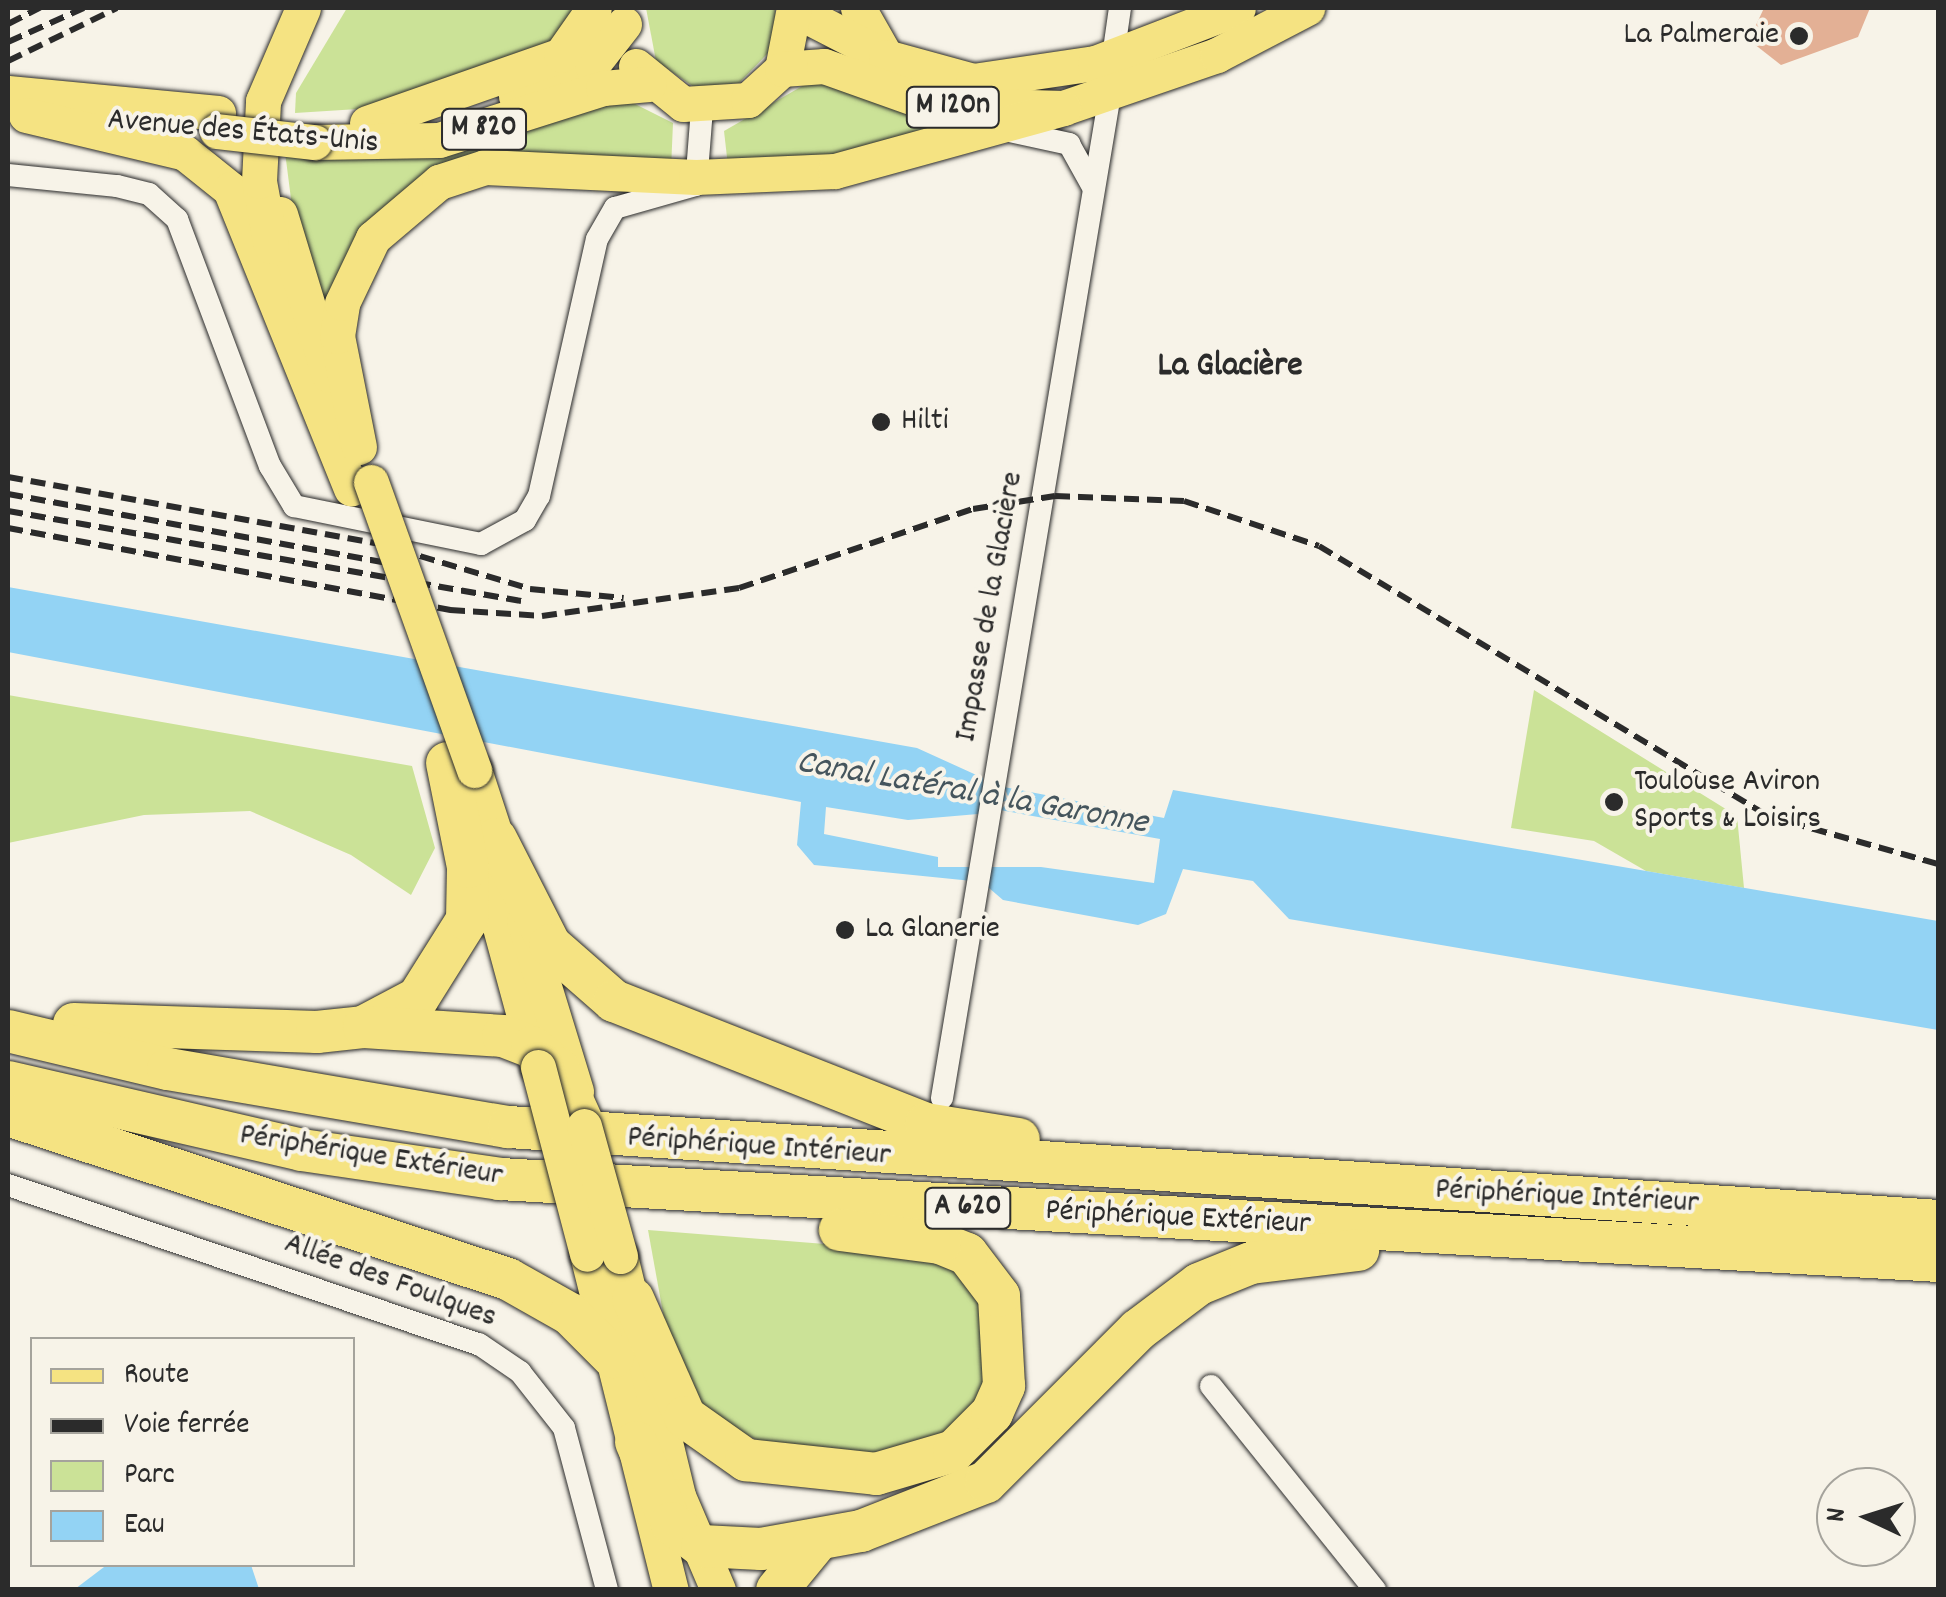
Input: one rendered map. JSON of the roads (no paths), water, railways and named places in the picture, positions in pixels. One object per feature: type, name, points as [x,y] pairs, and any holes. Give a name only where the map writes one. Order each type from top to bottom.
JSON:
[{"type":"highway","points":[[364,1027],[418,998],[467,920],[468,867],[460,767]]},
{"type":"highway","points":[[496,838],[550,945],[614,1001],[926,1124],[1120,1147],[1150,1173]]},
{"type":"highway","points":[[8,1010],[193,1034],[364,1027],[503,1036],[550,1063],[584,1126]]},
{"type":"highway","name":"Périphérique Intérieur","points":[[8,1031],[187,1073],[509,1128],[1150,1173],[1938,1221]]},
{"type":"highway","name":"Périphérique Extérieur","points":[[8,1082],[302,1150],[706,1196],[1490,1234],[1938,1261]]},
{"type":"highway","points":[[8,1114],[508,1279],[570,1314],[613,1357]]},
{"type":"highway","points":[[632,1299],[677,1406],[746,1460],[835,1474],[908,1468],[954,1451],[992,1413],[1009,1356],[1006,1322],[967,1254],[902,1235],[725,1220],[706,1196]]},
{"type":"highway","points":[[636,1442],[671,1524],[702,1546],[818,1540],[907,1517],[986,1482],[1138,1330],[1199,1284],[1276,1258],[1490,1234]]},
{"type":"highway","points":[[777,1590],[818,1540]]},
{"type":"main road","points":[[303,8],[263,101],[259,181],[273,256],[361,486],[460,767],[550,1063],[603,1255],[632,1299],[678,1496],[718,1590]]},
{"type":"main road","points":[[328,8],[292,64],[273,166],[300,288],[359,446]]},
{"type":"main road","points":[[614,13],[649,84],[702,108],[748,100],[782,69],[795,8]]},
{"type":"main road","name":"M 120n","points":[[795,8],[886,58],[974,82],[1113,57],[1238,8]]},
{"type":"main road","points":[[858,8],[886,58]]},
{"type":"main road","name":"M 120n","points":[[782,69],[824,66],[972,109],[1063,108],[1110,94],[1307,8]]},
{"type":"main road","name":"Avenue des États-Unis","points":[[314,133],[367,123],[452,117],[530,91],[592,65],[614,13]]},
{"type":"main road","name":"Avenue des États-Unis","points":[[17,104],[314,133],[440,140],[603,88],[649,84]]},
{"type":"main road","points":[[17,104],[186,153],[230,189],[361,486]]},
{"type":"main road","points":[[361,486],[359,446],[337,336],[342,303],[373,238],[406,206],[485,166],[696,178],[835,170],[1005,130],[1063,108]]},
{"type":"main road","points":[[460,767],[496,838],[550,1063]]},
{"type":"main road","points":[[584,1126],[613,1357],[670,1590]]},
{"type":"street","points":[[1113,57],[1120,8]]},
{"type":"street","name":"Impasse de la Glacière","points":[[942,1098],[973,894],[1110,94]]},
{"type":"street","points":[[8,175],[117,186],[149,194],[178,219],[270,466],[294,506],[480,544],[525,520],[539,496],[596,239],[615,208],[687,194],[696,178],[702,108]]},
{"type":"street","points":[[1005,130],[1069,144],[1093,188]]},
{"type":"street","name":"Allée des Foulques","points":[[8,1185],[479,1344],[520,1372],[564,1428],[607,1590]]},
{"type":"street","points":[[1210,1386],[1376,1590]]},
{"type":"water","name":"Canal Latéral à la Garonne","points":[[8,587],[917,748],[983,778],[983,787],[1003,788],[1007,800],[978,814],[908,820],[826,807],[824,834],[938,857],[938,867],[1041,867],[1154,883],[1160,839],[1000,810],[1010,801],[1004,787],[1164,818],[1173,790],[1938,921],[1938,1030],[1289,919],[1253,881],[1183,869],[1166,914],[1138,925],[1003,900],[982,882],[814,865],[797,845],[801,802],[8,652]]},
{"type":"water","points":[[104,1567],[252,1567],[259,1589],[75,1589]]},
{"type":"railway","points":[[8,24],[40,8]]},
{"type":"railway","points":[[8,42],[84,8]]},
{"type":"railway","points":[[8,61],[117,8]]},
{"type":"railway","points":[[8,477],[376,543],[530,589],[624,598]]},
{"type":"railway","points":[[8,494],[416,568]]},
{"type":"railway","points":[[8,528],[450,610],[542,616],[739,588],[973,509],[1055,496],[1184,501],[1319,546],[1768,816],[1938,864]]},
{"type":"railway","points":[[8,511],[521,601]]},
{"type":"place","name":"La Palmeraie","points":[[1799,36]]},
{"type":"place","name":"Hilti","points":[[881,422]]},
{"type":"place","name":"Toulouse Aviron Sports & Loisirs","points":[[1614,802]]},
{"type":"place","name":"La Glanerie","points":[[845,930]]},
{"type":"district","name":"La Glacière","points":[[1230,367]]}]
